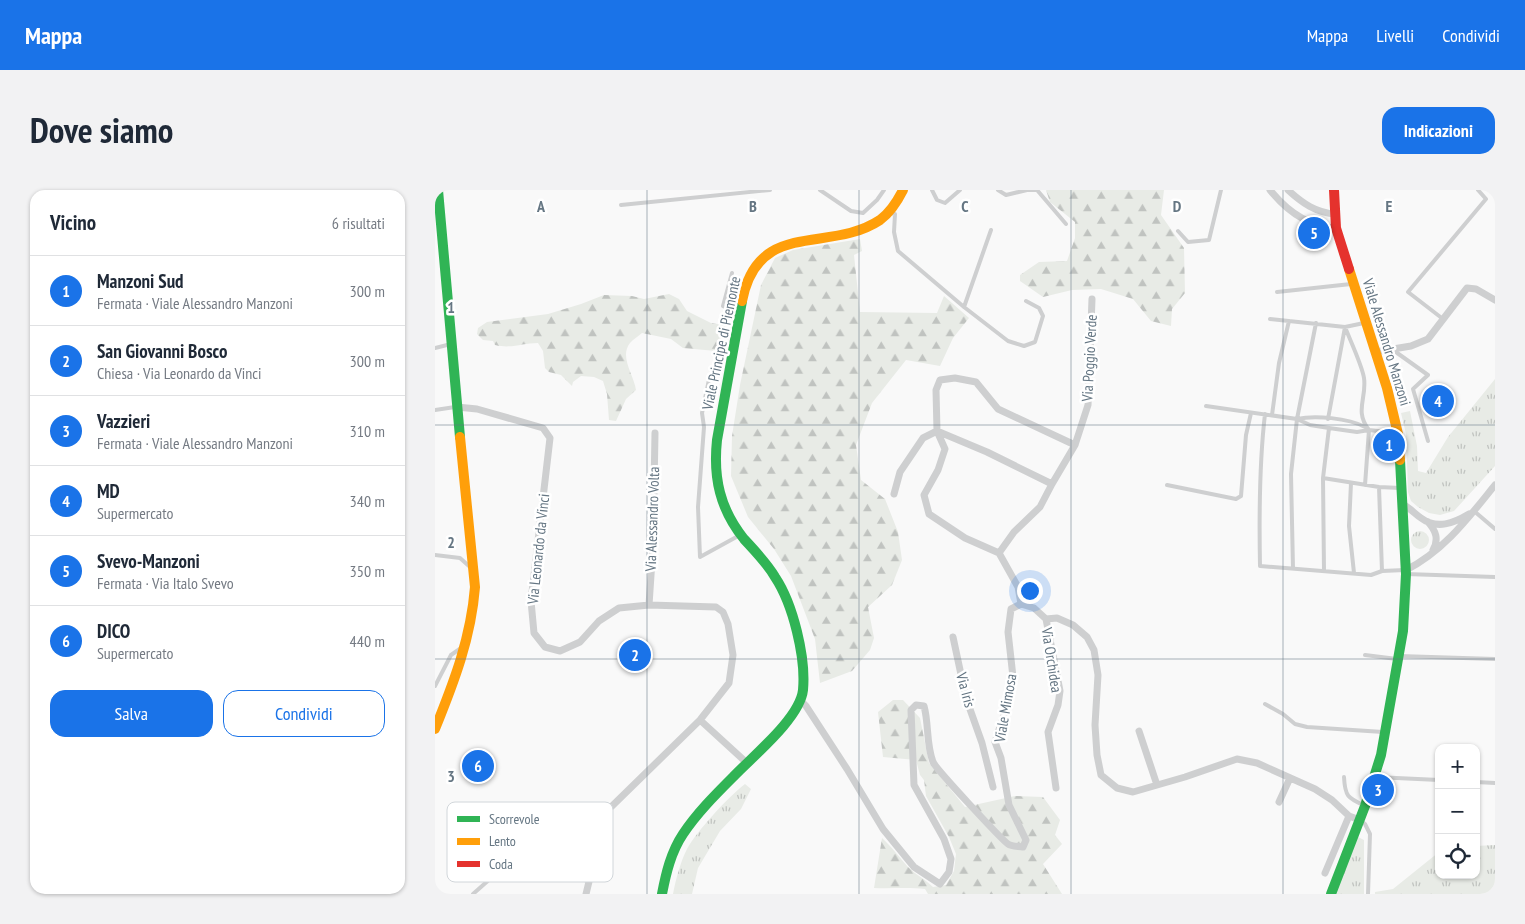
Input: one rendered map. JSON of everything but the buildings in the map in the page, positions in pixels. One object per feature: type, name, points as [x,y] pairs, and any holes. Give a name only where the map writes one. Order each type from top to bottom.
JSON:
[{"type":"street","points":[[435,729],[459,672],[468,643],[474,604],[474,570],[437,190]]},
{"type":"street","name":"Viale Principe di Piemonte","points":[[801,701],[803,680],[798,642],[785,597],[775,576],[740,535],[726,512],[720,498],[715,474],[714,454],[747,279],[763,256],[787,245],[843,234],[875,222],[899,200],[903,190]]},
{"type":"street","points":[[1270,190],[1280,202],[1298,217],[1323,228],[1336,228]]},
{"type":"street","points":[[1288,190],[1303,204],[1325,213],[1336,214]]},
{"type":"street","name":"Viale Alessandro Manzoni","points":[[1331,894],[1375,777],[1386,732],[1404,622],[1406,572],[1398,434],[1387,388],[1336,228],[1335,190]]},
{"type":"street","points":[[1375,352],[1411,346],[1428,339],[1467,288],[1476,289],[1494,298]]},
{"type":"street","name":"Via Poggio Verde","points":[[999,553],[1014,532],[1040,507],[1075,445],[1088,405],[1092,299]]},
{"type":"street","points":[[1075,445],[1013,417],[998,408],[976,382],[955,378],[940,380],[935,390],[937,431],[945,449],[938,470],[923,495],[929,514],[965,538],[999,553],[1018,587],[1021,604],[1034,608],[1046,619],[1057,618],[1073,625],[1087,637],[1094,650],[1098,674],[1095,725],[1101,775],[1117,788],[1133,792],[1237,759],[1257,763],[1315,789],[1325,795],[1349,816],[1360,820]]},
{"type":"street","name":"Via Leonardo da Vinci","points":[[457,407],[477,409],[543,428],[549,438],[531,601],[534,633],[545,647],[560,651],[580,642],[599,621],[619,608],[649,605],[716,607],[723,612],[728,624],[733,655],[729,683],[700,720],[613,805]]},
{"type":"street","points":[[894,494],[899,472],[923,438],[937,431],[995,456],[1052,484]]},
{"type":"street","name":"Via Alessandro Volta","points":[[649,605],[653,545],[655,433]]},
{"type":"street","points":[[1406,572],[1449,540],[1495,485]]},
{"type":"street","points":[[1402,504],[1428,522],[1436,534],[1436,543],[1432,553]]},
{"type":"street","points":[[1428,522],[1440,525],[1449,524],[1474,511]]},
{"type":"street","name":"Viale Mimosa","points":[[939,884],[949,872],[951,859],[944,839],[914,784],[911,710],[916,705],[924,706],[927,715],[928,740],[933,764],[1009,845],[1023,847],[1026,840],[1009,805],[1001,758],[995,742],[1008,702],[1013,677],[1008,632],[1011,610],[1021,604]]},
{"type":"street","name":"Via Orchidea","points":[[1046,619],[1060,691],[1058,705],[1048,732],[1056,788]]},
{"type":"street","name":"Via Iris","points":[[953,637],[966,698],[982,743],[993,787]]},
{"type":"street","points":[[662,894],[666,870],[678,843],[697,816],[773,738],[801,701],[807,706],[883,829],[914,867],[939,884],[940,894]]},
{"type":"street","points":[[700,720],[747,763]]},
{"type":"street","points":[[1139,731],[1157,785]]},
{"type":"street","points":[[982,743],[995,742]]},
{"type":"street","points":[[1279,802],[1290,778]]},
{"type":"street","points":[[1325,873],[1349,816]]},
{"type":"lane","points":[[621,205],[770,190]]},
{"type":"lane","points":[[820,190],[851,211],[863,213],[877,200],[884,190]]},
{"type":"lane","points":[[931,190],[937,200],[945,203],[961,190]]},
{"type":"lane","points":[[998,190],[1005,194],[1037,190],[1065,224]]},
{"type":"lane","points":[[1178,232],[1188,242],[1209,240],[1221,190]]},
{"type":"lane","points":[[1443,319],[1408,292],[1486,199],[1478,190]]},
{"type":"lane","points":[[887,212],[895,214],[898,251],[963,307],[1008,341],[1024,346],[1035,342],[1043,316],[1039,308],[1026,302]]},
{"type":"lane","points":[[963,307],[991,230]]},
{"type":"lane","points":[[732,273],[723,306],[741,312]]},
{"type":"lane","points":[[1277,292],[1353,283]]},
{"type":"lane","points":[[1270,319],[1345,327],[1365,323]]},
{"type":"lane","points":[[1272,415],[1279,363],[1289,321]]},
{"type":"lane","points":[[1293,569],[1291,474],[1297,419],[1316,323]]},
{"type":"lane","points":[[1328,419],[1345,327]]},
{"type":"lane","points":[[1345,327],[1364,378],[1361,414],[1363,422],[1369,430],[1365,485]]},
{"type":"lane","points":[[435,348],[451,344]]},
{"type":"lane","points":[[1391,348],[1428,375],[1413,389],[1428,441]]},
{"type":"lane","points":[[710,375],[703,413],[704,427],[698,508],[700,557],[740,535]]},
{"type":"lane","points":[[1205,406],[1297,419],[1309,425],[1329,428],[1357,432],[1369,430],[1398,434]]},
{"type":"lane","points":[[435,410],[457,407]]},
{"type":"lane","points":[[1167,485],[1236,499],[1241,496],[1246,435],[1251,413]]},
{"type":"lane","points":[[1265,414],[1260,467],[1260,566],[1371,575],[1382,571],[1495,577]]},
{"type":"lane","points":[[1297,419],[1311,416],[1357,423],[1369,430]]},
{"type":"lane","points":[[1324,571],[1323,478],[1329,428]]},
{"type":"lane","points":[[1323,478],[1379,487],[1401,488]]},
{"type":"lane","points":[[1351,483],[1349,526],[1354,573]]},
{"type":"lane","points":[[1379,487],[1382,571]]},
{"type":"lane","points":[[1474,511],[1495,529]]},
{"type":"lane","points":[[435,554],[461,558],[474,570]]},
{"type":"lane","points":[[435,686],[451,655],[468,643]]},
{"type":"lane","points":[[1365,655],[1399,658],[1495,659]]},
{"type":"lane","points":[[1265,704],[1283,714],[1295,724],[1307,727],[1386,732]]},
{"type":"lane","points":[[1343,777],[1345,791],[1352,800],[1365,806]]},
{"type":"lane","points":[[1375,777],[1435,780]]},
{"type":"lane","points":[[1480,782],[1495,783]]},
{"type":"lane","points":[[1360,820],[1365,824],[1370,834],[1368,894]]},
{"type":"lane","points":[[473,894],[487,882]]},
{"type":"green space","points":[[1046,190],[1164,190],[1161,215],[1184,248],[1185,293],[1172,309],[1171,326],[1151,321],[1133,299],[1101,289],[1072,290],[1043,297],[1020,281],[1020,275],[1039,262],[1067,261],[1075,238],[1075,222],[1050,202]]},
{"type":"green space","points":[[860,239],[862,251],[854,255],[860,312],[937,313],[944,296],[969,318],[953,338],[940,366],[906,360],[872,403],[856,445],[861,480],[885,499],[898,532],[902,560],[892,585],[868,607],[874,638],[870,650],[852,671],[820,683],[815,639],[791,576],[774,549],[748,517],[731,476],[732,436],[740,385],[761,285],[775,258],[793,250]]},
{"type":"green space","points":[[669,294],[679,299],[687,311],[711,323],[728,328],[727,335],[716,351],[683,348],[671,339],[642,333],[634,339],[627,348],[626,354],[636,390],[626,399],[616,421],[609,420],[607,394],[603,381],[594,377],[581,376],[573,382],[572,386],[561,375],[549,372],[545,368],[543,351],[538,343],[501,346],[495,345],[493,341],[483,340],[477,334],[478,328],[487,322],[548,314],[604,295],[632,296],[644,299]]},
{"type":"green space","points":[[1495,379],[1495,466],[1454,511],[1440,515],[1429,513],[1418,507],[1411,501],[1408,492],[1406,434],[1401,413],[1410,411],[1417,446],[1418,471],[1426,473],[1448,437]]},
{"type":"green space","points":[[1416,531],[1424,531],[1429,536],[1427,547],[1416,549],[1411,544],[1411,536]]},
{"type":"green space","points":[[893,700],[903,700],[920,718],[929,763],[965,807],[1015,796],[1043,797],[1060,820],[1055,835],[1062,844],[1043,864],[1062,894],[928,894],[925,889],[874,888],[882,838],[908,867],[933,887],[946,885],[954,871],[956,854],[949,837],[926,796],[924,780],[920,775],[916,760],[883,757],[878,712]]},
{"type":"green space","points":[[745,784],[751,789],[741,809],[720,831],[698,868],[692,894],[673,894],[682,860],[687,849],[714,814]]},
{"type":"green space","points":[[1358,837],[1364,840],[1364,894],[1335,894]]},
{"type":"green space","points":[[1495,845],[1495,894],[1375,894],[1375,892],[1393,889],[1435,855],[1435,879],[1480,879],[1480,846]]},
{"type":"traffic: fast","points":[[438,190],[460,437]]},
{"type":"traffic: fast","points":[[662,894],[675,848],[683,834],[713,797],[785,724],[800,701],[803,690],[800,647],[793,616],[787,601],[772,572],[744,539],[729,516],[717,480],[717,440],[742,301]]},
{"type":"traffic: fast","points":[[1331,894],[1365,806],[1381,755],[1403,631],[1406,574],[1400,460]]},
{"type":"traffic: slow","points":[[742,301],[750,275],[763,258],[779,248],[798,242],[860,230],[884,217],[903,190]]},
{"type":"traffic: slow","points":[[1349,269],[1387,388],[1398,434],[1400,460]]},
{"type":"traffic: slow","points":[[435,729],[466,642],[475,587],[460,437]]},
{"type":"traffic: jam","points":[[1334,190],[1336,228],[1349,269]]},
{"type":"place","name":"Svevo-Manzoni","points":[[1314,233]]},
{"type":"place","name":"MD","points":[[1438,401]]},
{"type":"place","name":"Manzoni Sud","points":[[1389,445]]},
{"type":"place","name":"San Giovanni Bosco","points":[[635,655]]},
{"type":"place","name":"DICO","points":[[478,766]]},
{"type":"place","name":"Vazzieri","points":[[1378,790]]}]
